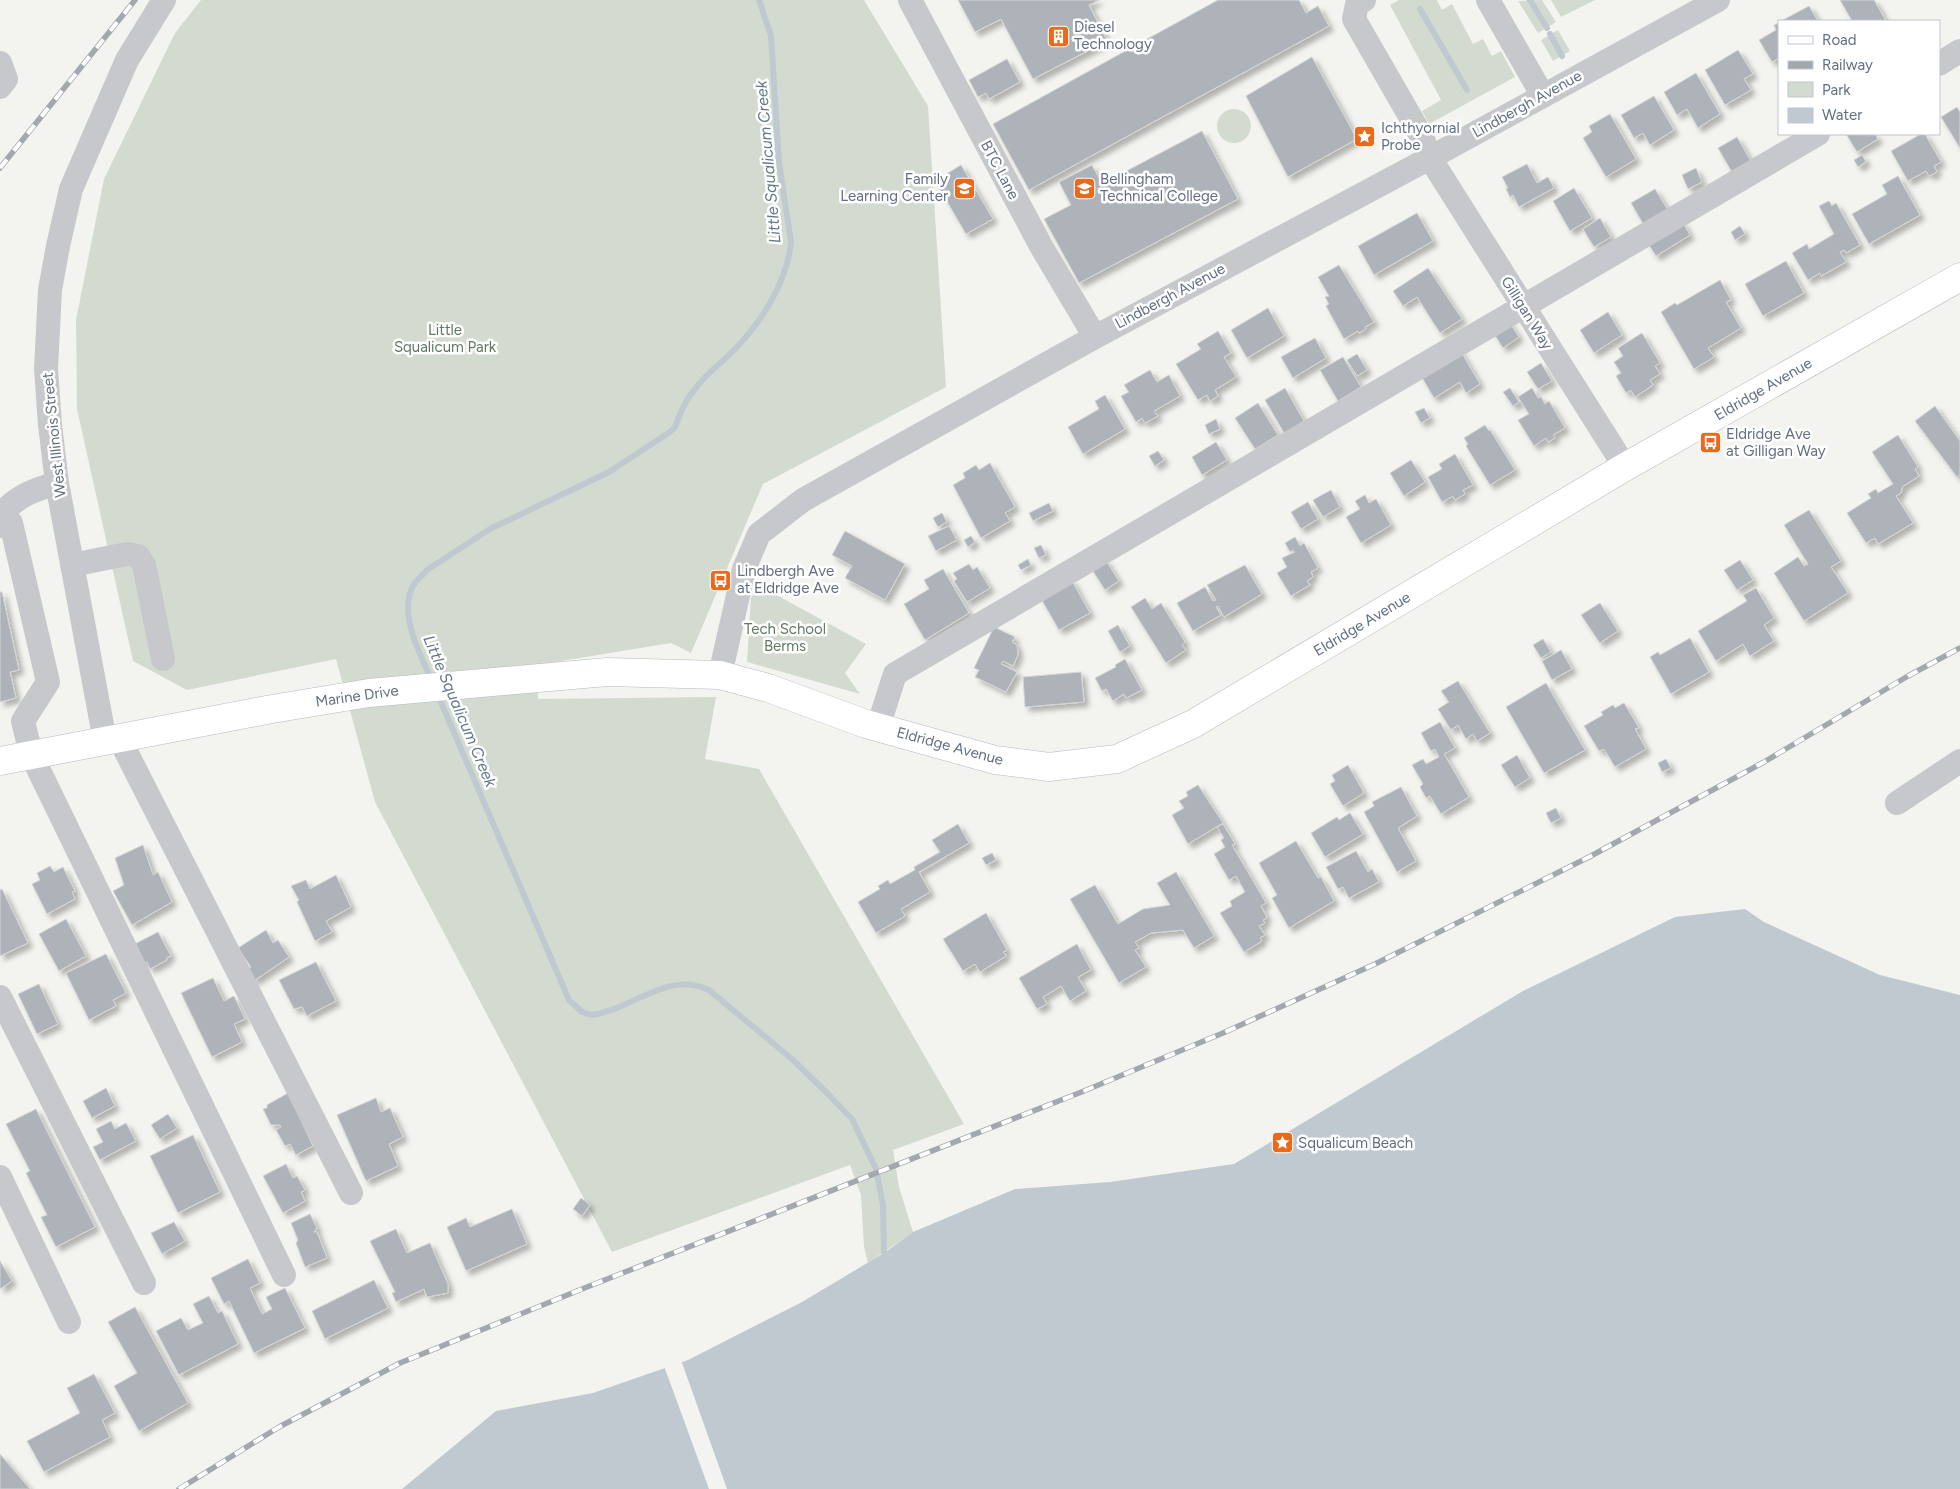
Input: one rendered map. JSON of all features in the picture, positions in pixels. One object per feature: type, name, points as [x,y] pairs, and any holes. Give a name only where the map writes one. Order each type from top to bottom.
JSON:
[{"type":"main road","name":"Eldridge Avenue","points":[[720,675],[768,688],[878,727],[995,760],[1049,767],[1117,759],[1193,724],[1625,467],[1960,277]]},
{"type":"main road","name":"Marine Drive","points":[[0,761],[272,709],[369,693],[607,672],[720,675]]},
{"type":"street","name":"West Illinois Street","points":[[164,0],[127,60],[70,189],[50,290],[46,370],[57,483],[72,565],[112,739],[351,1193]]},
{"type":"street","name":"BTC Lane","points":[[910,0],[1040,246],[1094,337]]},
{"type":"street","name":"Gilligan Way","points":[[1364,0],[1357,4],[1354,19],[1422,137],[1430,158],[1625,467]]},
{"type":"street","points":[[1488,0],[1542,96]]},
{"type":"street","name":"Lindbergh Avenue","points":[[720,675],[744,569],[759,534],[803,500],[1094,337],[1430,158],[1718,0]]},
{"type":"street","points":[[1940,63],[1960,51]]},
{"type":"street","points":[[0,63],[6,79],[0,87]]},
{"type":"street","points":[[878,727],[895,674],[1816,135]]},
{"type":"street","points":[[0,516],[8,506],[30,491],[57,483]]},
{"type":"street","points":[[0,526],[11,523],[48,682],[22,721],[31,754],[284,1275]]},
{"type":"street","points":[[72,565],[127,554],[138,556],[144,565],[163,659]]},
{"type":"street","points":[[1897,803],[1960,761]]},
{"type":"street","points":[[0,998],[144,1283]]},
{"type":"street","points":[[0,1177],[69,1322]]},
{"type":"green space","name":"Little Squalicum Park","points":[[201,0],[864,0],[928,106],[946,387],[763,484],[691,653],[671,643],[537,665],[538,699],[716,697],[705,759],[759,769],[964,1124],[893,1150],[899,1187],[913,1232],[868,1263],[864,1247],[861,1195],[850,1165],[612,1252],[375,802],[336,659],[187,690],[133,661],[77,409],[76,320],[104,179],[175,33]]},
{"type":"green space","points":[[1399,0],[1437,0],[1442,10],[1452,4],[1473,44],[1483,39],[1492,56],[1501,51],[1515,77],[1429,124],[1422,111],[1441,100],[1390,5]]},
{"type":"green space","points":[[1542,0],[1556,22],[1538,33],[1518,1]]},
{"type":"green space","points":[[1551,0],[1595,0],[1561,17]]},
{"type":"green space","points":[[1558,30],[1570,51],[1553,61],[1541,40]]},
{"type":"green space","points":[[1234,109],[1241,110],[1246,114],[1250,119],[1250,133],[1246,138],[1241,142],[1234,143],[1227,142],[1222,138],[1218,133],[1217,126],[1218,119],[1222,114],[1227,110]]},
{"type":"green space","name":"Tech School Berms","points":[[762,587],[866,644],[845,673],[860,694],[747,662],[751,597]]},
{"type":"water","points":[[1745,909],[1764,922],[1880,975],[1960,995],[1960,1489],[402,1489],[496,1411],[593,1393],[688,1360],[802,1302],[884,1253],[913,1232],[1015,1189],[1110,1182],[1234,1164],[1523,991],[1675,917]]},
{"type":"pier","points":[[681,1360],[727,1489],[709,1489],[664,1366]]},
{"type":"building","name":"Diesel Technology","points":[[958,0],[1099,0],[1089,5],[1107,41],[1033,79],[1001,19],[975,32]]},
{"type":"building","points":[[1218,0],[1299,0],[1306,13],[1318,6],[1329,26],[1029,190],[993,124]]},
{"type":"building","points":[[1840,0],[1874,0],[1885,20],[1851,20]]},
{"type":"building","points":[[1809,6],[1817,20],[1783,20]]},
{"type":"building","points":[[1778,23],[1778,59],[1772,62],[1759,40],[1776,30],[1774,25]]},
{"type":"building","points":[[1738,50],[1753,74],[1744,79],[1751,90],[1725,105],[1705,70]]},
{"type":"building","points":[[1312,57],[1357,139],[1288,177],[1246,96]]},
{"type":"building","points":[[1007,59],[1020,82],[989,99],[986,93],[978,97],[969,80]]},
{"type":"building","points":[[1696,73],[1720,114],[1698,128],[1687,109],[1677,115],[1664,92]]},
{"type":"building","points":[[1654,96],[1674,130],[1650,145],[1643,133],[1634,138],[1621,115]]},
{"type":"building","points":[[1957,107],[1960,112],[1960,148],[1941,117]]},
{"type":"building","points":[[1610,114],[1636,159],[1606,177],[1583,138],[1592,132],[1589,126]]},
{"type":"building","points":[[1202,131],[1238,199],[1079,283],[1044,219],[1071,205],[1059,182],[1092,165],[1102,184]]},
{"type":"building","points":[[1847,135],[1876,135],[1878,139],[1857,152]]},
{"type":"building","points":[[1919,135],[1926,135],[1941,162],[1934,166],[1937,172],[1929,176],[1926,171],[1908,181],[1891,151]]},
{"type":"building","points":[[1737,137],[1752,163],[1733,174],[1718,148]]},
{"type":"building","points":[[1862,155],[1866,162],[1858,167],[1854,160]]},
{"type":"building","points":[[1527,164],[1537,183],[1548,177],[1554,188],[1519,207],[1513,195],[1510,197],[1502,177]]},
{"type":"building","name":"Family Learning Center","points":[[961,165],[993,219],[966,234],[935,181]]},
{"type":"building","points":[[1696,168],[1702,182],[1688,189],[1682,175]]},
{"type":"building","points":[[1898,176],[1920,215],[1869,244],[1852,214],[1887,194],[1882,185]]},
{"type":"building","points":[[1574,188],[1592,218],[1570,231],[1553,201]]},
{"type":"building","points":[[1655,189],[1669,212],[1645,227],[1631,203]]},
{"type":"building","points":[[1829,201],[1832,206],[1836,203],[1860,245],[1846,253],[1844,250],[1840,252],[1846,262],[1821,276],[1820,273],[1808,280],[1792,253],[1807,244],[1809,249],[1834,234],[1819,206]]},
{"type":"building","points":[[1417,213],[1433,241],[1374,275],[1358,246]]},
{"type":"building","points":[[1600,218],[1611,237],[1594,247],[1583,229]]},
{"type":"building","points":[[1682,221],[1690,235],[1656,256],[1647,242]]},
{"type":"building","points":[[1740,226],[1745,234],[1735,240],[1731,232]]},
{"type":"building","points":[[1786,261],[1804,293],[1763,316],[1745,284]]},
{"type":"building","points":[[1339,265],[1374,322],[1359,333],[1358,331],[1344,339],[1326,306],[1329,304],[1325,297],[1329,296],[1318,277]]},
{"type":"building","points":[[1428,268],[1462,319],[1440,333],[1417,297],[1403,306],[1393,291]]},
{"type":"building","points":[[1720,280],[1731,300],[1726,302],[1741,328],[1708,348],[1714,357],[1694,369],[1661,312]]},
{"type":"building","points":[[1268,308],[1284,336],[1247,358],[1231,330]]},
{"type":"building","points":[[1608,312],[1622,335],[1594,353],[1580,330]]},
{"type":"building","points":[[1507,319],[1519,337],[1503,348],[1491,329]]},
{"type":"building","points":[[1218,331],[1231,353],[1224,357],[1236,377],[1215,390],[1218,396],[1210,401],[1207,395],[1198,400],[1176,364],[1201,349],[1197,344]]},
{"type":"building","points":[[1642,333],[1660,363],[1655,366],[1660,374],[1650,380],[1653,385],[1635,397],[1631,390],[1626,393],[1616,376],[1621,373],[1614,362],[1623,356],[1618,348]]},
{"type":"building","points":[[1315,338],[1326,358],[1293,378],[1281,357]]},
{"type":"building","points":[[1460,350],[1480,384],[1466,393],[1460,382],[1434,398],[1420,374]]},
{"type":"building","points":[[1357,354],[1367,370],[1357,376],[1347,360]]},
{"type":"building","points":[[1343,357],[1361,387],[1338,401],[1320,370]]},
{"type":"building","points":[[1541,363],[1552,381],[1538,389],[1527,372]]},
{"type":"building","points":[[1150,370],[1157,382],[1169,375],[1180,396],[1154,411],[1158,416],[1145,423],[1142,418],[1136,422],[1121,396],[1129,392],[1124,385]]},
{"type":"building","points":[[1285,388],[1304,421],[1284,433],[1265,400]]},
{"type":"building","points":[[1510,388],[1519,402],[1513,406],[1503,392]]},
{"type":"building","points":[[1532,388],[1538,398],[1541,397],[1545,404],[1549,401],[1565,428],[1553,435],[1555,438],[1548,442],[1546,438],[1534,446],[1518,420],[1529,414],[1518,397]]},
{"type":"building","points":[[1105,395],[1125,429],[1083,454],[1068,427],[1099,409],[1095,401]]},
{"type":"building","points":[[1258,403],[1278,435],[1255,449],[1235,418]]},
{"type":"building","points":[[1935,406],[1960,441],[1960,474],[1957,477],[1915,421]]},
{"type":"building","points":[[1424,408],[1430,418],[1421,423],[1415,412]]},
{"type":"building","points":[[1216,419],[1220,429],[1209,434],[1205,425]]},
{"type":"building","points":[[1485,425],[1515,470],[1490,485],[1466,446],[1468,444],[1464,438]]},
{"type":"building","points":[[1898,435],[1918,467],[1915,469],[1919,476],[1902,487],[1901,493],[1896,496],[1913,523],[1878,544],[1875,538],[1866,543],[1847,513],[1871,498],[1868,494],[1876,489],[1878,493],[1893,484],[1872,452]]},
{"type":"building","points":[[1216,442],[1227,460],[1202,475],[1192,457]]},
{"type":"building","points":[[1158,451],[1164,460],[1155,466],[1149,456]]},
{"type":"building","points":[[1455,454],[1473,485],[1463,490],[1465,494],[1455,500],[1453,496],[1442,502],[1428,477],[1442,469],[1439,464]]},
{"type":"building","points":[[1411,460],[1425,482],[1404,496],[1390,473]]},
{"type":"building","points":[[990,463],[1015,507],[1005,513],[1010,521],[981,538],[953,485],[965,478],[963,473],[976,465],[979,470]]},
{"type":"building","points":[[1331,490],[1340,507],[1323,517],[1313,500]]},
{"type":"building","points":[[1365,495],[1369,503],[1376,499],[1391,525],[1361,543],[1346,517],[1360,509],[1355,501]]},
{"type":"building","points":[[1308,502],[1318,519],[1301,529],[1291,512]]},
{"type":"building","points":[[1049,503],[1053,511],[1033,521],[1029,513]]},
{"type":"building","points":[[1809,510],[1841,561],[1831,567],[1848,593],[1804,621],[1774,573],[1798,557],[1804,566],[1808,564],[1784,525]]},
{"type":"building","points":[[942,513],[947,522],[938,527],[933,518]]},
{"type":"building","points":[[949,526],[957,540],[936,551],[928,536]]},
{"type":"building","points":[[845,531],[905,564],[885,600],[845,578],[852,566],[832,555]]},
{"type":"building","points":[[971,536],[975,542],[968,547],[964,540]]},
{"type":"building","points":[[1295,537],[1300,546],[1304,543],[1318,568],[1311,572],[1313,577],[1307,581],[1310,585],[1291,596],[1277,573],[1287,567],[1282,558],[1295,552],[1293,550],[1290,552],[1285,543]]},
{"type":"building","points":[[1041,545],[1046,555],[1039,558],[1034,548]]},
{"type":"building","points":[[1028,559],[1031,565],[1021,570],[1018,565]]},
{"type":"building","points":[[1105,559],[1119,581],[1105,590],[1091,568]]},
{"type":"building","points":[[1740,560],[1753,580],[1737,590],[1724,570]]},
{"type":"building","points":[[969,564],[973,570],[977,567],[990,588],[967,602],[954,581],[957,579],[953,573]]},
{"type":"building","points":[[1245,565],[1262,594],[1224,617],[1218,606],[1216,607],[1221,615],[1193,631],[1177,603],[1205,587],[1213,601],[1216,600],[1207,585]]},
{"type":"building","points":[[943,569],[969,613],[925,640],[904,604],[929,589],[924,580]]},
{"type":"building","points":[[1071,579],[1090,613],[1059,630],[1040,597]]},
{"type":"building","points":[[1756,588],[1774,618],[1764,625],[1774,641],[1750,656],[1743,644],[1716,661],[1698,631],[1747,601],[1743,595]]},
{"type":"building","points":[[0,592],[2,592],[19,670],[10,672],[16,698],[0,702]]},
{"type":"building","points":[[1145,598],[1152,609],[1161,603],[1185,642],[1182,645],[1186,650],[1166,663],[1131,607]]},
{"type":"building","points":[[1600,603],[1618,631],[1600,643],[1581,615]]},
{"type":"building","points":[[1118,625],[1130,646],[1120,652],[1108,631]]},
{"type":"building","points":[[994,627],[1015,637],[1012,642],[1017,645],[1018,655],[1013,666],[1003,661],[1001,664],[1017,672],[1006,692],[975,677],[979,670],[974,668]]},
{"type":"building","points":[[1690,638],[1709,672],[1671,694],[1650,657],[1658,652],[1660,655]]},
{"type":"building","points":[[1543,639],[1551,652],[1541,658],[1533,645]]},
{"type":"building","points":[[1561,650],[1572,669],[1552,680],[1542,661]]},
{"type":"building","points":[[1125,659],[1142,690],[1126,698],[1124,694],[1113,701],[1106,689],[1102,691],[1095,678],[1116,667],[1115,665]]},
{"type":"building","points":[[1081,672],[1084,702],[1025,707],[1023,677]]},
{"type":"building","points":[[1458,681],[1490,733],[1477,741],[1473,734],[1466,739],[1458,725],[1451,730],[1438,709],[1449,702],[1441,691]]},
{"type":"building","points":[[1546,683],[1585,750],[1544,773],[1506,707]]},
{"type":"building","points":[[1624,703],[1639,728],[1635,729],[1646,749],[1615,767],[1604,749],[1599,751],[1584,726],[1603,715],[1601,712],[1613,705],[1615,708]]},
{"type":"building","points":[[1440,722],[1455,748],[1444,754],[1469,797],[1441,814],[1430,796],[1426,798],[1420,787],[1423,784],[1412,765],[1423,759],[1426,764],[1439,757],[1435,749],[1431,751],[1421,733]]},
{"type":"building","points":[[1517,755],[1530,778],[1515,787],[1501,765]]},
{"type":"building","points":[[1666,759],[1671,768],[1662,772],[1658,763]]},
{"type":"building","points":[[1348,765],[1364,793],[1343,806],[1330,784],[1335,781],[1332,775]]},
{"type":"building","points":[[1198,785],[1223,823],[1188,844],[1172,815],[1184,808],[1179,801],[1188,796],[1186,792]]},
{"type":"building","points":[[1401,787],[1417,816],[1398,828],[1416,861],[1397,872],[1364,812],[1374,806],[1372,802]]},
{"type":"building","points":[[1556,808],[1561,818],[1551,823],[1546,813]]},
{"type":"building","points":[[1350,813],[1363,834],[1325,857],[1311,833],[1337,817],[1339,820]]},
{"type":"building","points":[[958,824],[969,843],[919,872],[930,892],[901,909],[905,916],[876,933],[858,902],[880,889],[878,886],[888,880],[890,884],[915,870],[914,867],[940,852],[932,840]]},
{"type":"building","points":[[1223,824],[1235,844],[1232,845],[1266,903],[1261,906],[1267,918],[1263,920],[1265,923],[1259,926],[1265,935],[1260,938],[1262,941],[1244,952],[1220,913],[1232,906],[1230,901],[1245,892],[1236,876],[1229,880],[1214,854],[1225,847],[1221,840],[1224,838],[1217,827]]},
{"type":"building","points":[[1296,841],[1318,878],[1321,877],[1334,901],[1289,928],[1272,898],[1277,895],[1259,863]]},
{"type":"building","points":[[143,845],[153,875],[158,872],[172,902],[132,925],[113,891],[124,885],[115,858]]},
{"type":"building","points":[[1356,851],[1368,872],[1372,869],[1379,882],[1349,898],[1343,887],[1338,889],[1326,867]]},
{"type":"building","points":[[992,853],[996,860],[986,865],[982,858]]},
{"type":"building","points":[[50,866],[54,872],[63,867],[75,891],[72,892],[75,899],[47,914],[32,884],[40,880],[37,873]]},
{"type":"building","points":[[1176,872],[1214,936],[1194,948],[1183,930],[1151,933],[1135,942],[1139,948],[1135,950],[1146,967],[1119,983],[1070,899],[1095,885],[1118,924],[1143,909],[1170,905],[1157,883]]},
{"type":"building","points":[[336,875],[351,907],[326,921],[332,932],[315,941],[297,902],[299,900],[291,886],[306,880],[310,889]]},
{"type":"building","points":[[2,889],[28,943],[0,956],[0,890]]},
{"type":"building","points":[[986,913],[1007,950],[1003,952],[1006,956],[980,972],[975,964],[963,971],[943,939]]},
{"type":"building","points":[[66,919],[86,956],[59,971],[39,934]]},
{"type":"building","points":[[266,930],[273,943],[278,940],[289,957],[254,981],[247,969],[251,967],[238,948]]},
{"type":"building","points":[[158,932],[171,956],[150,969],[147,962],[141,965],[131,946]]},
{"type":"building","points":[[1077,944],[1091,970],[1078,977],[1086,991],[1070,1001],[1061,986],[1043,997],[1047,1004],[1037,1009],[1019,978]]},
{"type":"building","points":[[106,954],[126,993],[113,1000],[116,1006],[89,1020],[66,973]]},
{"type":"building","points":[[316,962],[336,1001],[307,1016],[302,1007],[294,1009],[279,980]]},
{"type":"building","points":[[213,978],[224,1001],[234,996],[245,1019],[234,1024],[242,1042],[212,1057],[181,993]]},
{"type":"building","points":[[39,984],[58,1024],[37,1034],[18,994]]},
{"type":"building","points":[[106,1088],[115,1106],[92,1118],[83,1101]]},
{"type":"building","points":[[288,1093],[313,1146],[296,1155],[290,1144],[285,1146],[276,1130],[281,1127],[280,1125],[271,1125],[263,1109]]},
{"type":"building","points":[[376,1098],[381,1112],[390,1108],[403,1137],[389,1144],[398,1166],[366,1181],[337,1115]]},
{"type":"building","points":[[36,1109],[95,1227],[56,1247],[41,1217],[47,1215],[26,1173],[30,1171],[6,1124]]},
{"type":"building","points":[[168,1114],[177,1128],[160,1139],[151,1125]]},
{"type":"building","points":[[111,1121],[115,1129],[126,1123],[136,1141],[100,1160],[93,1147],[103,1142],[96,1129]]},
{"type":"building","points":[[193,1135],[220,1192],[178,1213],[150,1156]]},
{"type":"building","points":[[286,1164],[293,1178],[297,1176],[305,1190],[301,1192],[305,1201],[283,1213],[263,1176]]},
{"type":"building","points":[[581,1198],[590,1205],[582,1216],[573,1209]]},
{"type":"building","points":[[512,1209],[527,1244],[466,1271],[447,1227],[466,1218],[470,1227]]},
{"type":"building","points":[[310,1214],[317,1228],[314,1232],[317,1232],[327,1258],[305,1267],[296,1243],[298,1240],[291,1223]]},
{"type":"building","points":[[174,1222],[185,1241],[162,1254],[151,1233]]},
{"type":"building","points":[[396,1229],[407,1253],[430,1243],[448,1284],[448,1293],[427,1297],[424,1289],[396,1302],[392,1293],[395,1292],[370,1241]]},
{"type":"building","points":[[248,1259],[260,1283],[250,1288],[262,1314],[272,1309],[266,1297],[285,1288],[305,1328],[254,1353],[229,1301],[224,1304],[211,1278]]},
{"type":"building","points":[[0,1261],[12,1281],[0,1289]]},
{"type":"building","points":[[374,1280],[388,1308],[325,1339],[312,1311]]},
{"type":"building","points":[[209,1296],[218,1313],[222,1311],[238,1344],[179,1375],[156,1331],[181,1318],[188,1330],[203,1323],[193,1304]]},
{"type":"building","points":[[135,1307],[188,1403],[139,1431],[114,1386],[137,1373],[108,1322]]},
{"type":"building","points":[[94,1374],[115,1413],[102,1420],[110,1437],[44,1472],[27,1441],[80,1413],[67,1388]]},
{"type":"building","points":[[0,1454],[30,1489],[0,1489]]},
{"type":"waterway","name":"Little Squalicum Creek","points":[[432,681],[417,648],[408,611],[412,588],[417,581],[427,570],[490,529],[609,472],[670,432],[675,427],[691,394],[702,380],[751,331],[778,289],[784,273],[791,242],[779,162],[771,36],[759,0]]},
{"type":"waterway","points":[[1530,0],[1547,28]]},
{"type":"waterway","points":[[1420,9],[1467,90]]},
{"type":"waterway","points":[[1550,34],[1562,56]]},
{"type":"waterway","name":"Little Squalicum Creek","points":[[437,693],[569,1000],[582,1012],[591,1015],[606,1012],[664,988],[694,985],[709,990],[792,1059],[852,1119],[876,1169],[883,1205],[884,1253]]},
{"type":"railway","points":[[0,168],[135,0]]},
{"type":"railway","points":[[179,1489],[279,1427],[400,1363],[587,1287],[1084,1091],[1223,1033],[1375,964],[1589,857],[1764,762],[1908,676],[1960,648]]},
{"type":"place","name":"Diesel Technology","points":[[1058,36]]},
{"type":"place","name":"Ichthyornial Probe","points":[[1365,137]]},
{"type":"place","name":"Family Learning Center","points":[[964,188]]},
{"type":"place","name":"Bellingham Technical College","points":[[1084,188]]},
{"type":"place","name":"Eldridge Ave at Gilligan Way","points":[[1710,443]]},
{"type":"place","name":"Lindbergh Ave at Eldridge Ave","points":[[721,580]]},
{"type":"place","name":"Squalicum Beach","points":[[1282,1143]]}]
